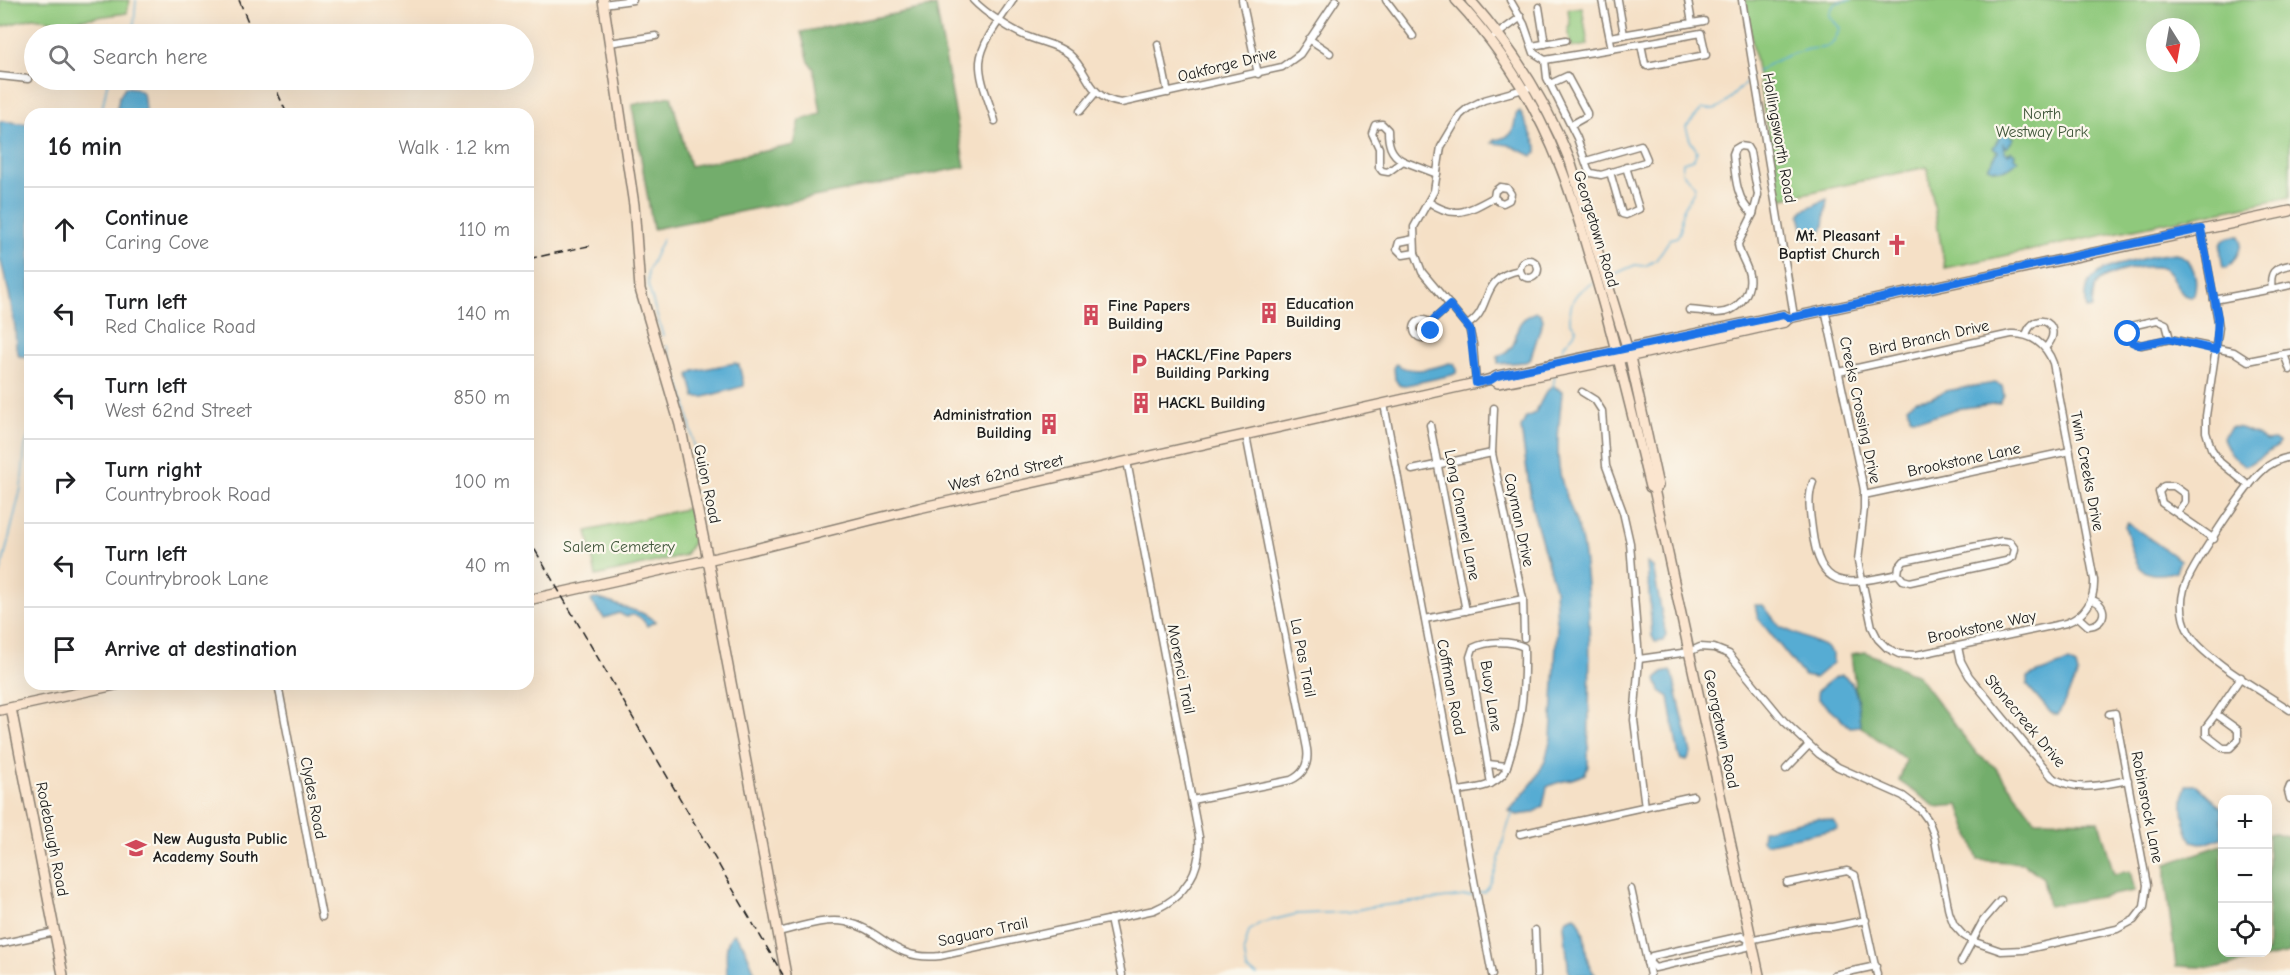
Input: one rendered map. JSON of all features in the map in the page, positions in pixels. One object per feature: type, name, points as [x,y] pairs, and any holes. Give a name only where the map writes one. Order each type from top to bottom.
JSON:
[{"type":"street","points":[[603,2],[633,0]]},
{"type":"street","points":[[973,0],[1027,37],[1056,46],[1068,53],[1096,92],[1080,111]]},
{"type":"street","points":[[995,121],[980,63],[984,48],[1013,0]]},
{"type":"street","points":[[1242,0],[1258,74]]},
{"type":"street","name":"Oakforge Drive","points":[[1096,92],[1105,99],[1121,103],[1277,69],[1298,56],[1336,0]]},
{"type":"street","points":[[1386,0],[1413,36]]},
{"type":"street","name":"Georgetown Road","points":[[1456,0],[1489,39],[1541,121],[1561,167],[1603,300],[1650,487],[1654,489],[1759,975]]},
{"type":"street","name":"Georgetown Road","points":[[1470,0],[1499,33],[1534,86],[1559,133],[1570,161],[1629,352],[1658,486],[1654,489]]},
{"type":"street","points":[[1510,0],[1521,17],[1538,57],[1545,60],[1701,33],[1707,53],[1647,66],[1641,44]]},
{"type":"street","points":[[1602,0],[1612,49]]},
{"type":"street","points":[[1618,0],[1624,35]]},
{"type":"street","points":[[1688,0],[1692,23]]},
{"type":"street","name":"Hollingsworth Road","points":[[1742,0],[1791,317]]},
{"type":"street","name":"Guion Road","points":[[603,2],[634,205],[640,289],[678,417],[708,560],[786,975]]},
{"type":"street","points":[[1539,8],[1545,44]]},
{"type":"street","points":[[1489,39],[1521,17]]},
{"type":"street","points":[[1610,37],[1704,21]]},
{"type":"street","points":[[609,44],[656,36]]},
{"type":"street","points":[[1309,39],[1330,53]]},
{"type":"street","points":[[1532,46],[1566,40]]},
{"type":"street","points":[[1158,44],[1168,93]]},
{"type":"street","points":[[1545,60],[1545,74],[1571,125],[1589,171],[1594,175],[1646,161],[1643,146],[1586,162]]},
{"type":"street","points":[[0,76],[24,79]]},
{"type":"street","points":[[1550,84],[1568,76],[1583,104],[1587,116],[1571,125]]},
{"type":"street","points":[[1476,383],[1472,339],[1467,326],[1422,272],[1415,253],[1416,223],[1434,190],[1441,147],[1464,111],[1484,100],[1534,86]]},
{"type":"street","points":[[1403,160],[1388,172],[1381,170],[1378,165],[1379,148],[1371,133],[1375,125],[1385,125],[1390,148],[1396,157],[1437,174]]},
{"type":"street","points":[[1689,310],[1726,312],[1740,304],[1748,290],[1749,274],[1738,244],[1753,214],[1758,199],[1749,148],[1741,146],[1734,150],[1733,156],[1742,201],[1753,214]]},
{"type":"street","points":[[1610,172],[1622,213],[1626,215],[1639,209],[1626,167]]},
{"type":"street","points":[[1429,202],[1444,210],[1463,212],[1474,209],[1494,197]]},
{"type":"street","name":"West 62nd Street","points":[[534,599],[824,533],[919,508],[1491,380],[1497,376],[1629,352],[1730,330],[1783,315],[1791,317],[2290,211]]},
{"type":"street","points":[[2201,229],[2218,325],[2206,416],[2208,438],[2222,465],[2249,486]]},
{"type":"street","points":[[1414,239],[1401,241],[1396,248],[1400,254],[1415,253]]},
{"type":"street","points":[[2272,289],[2270,277],[2273,271],[2278,267],[2290,265]]},
{"type":"street","points":[[1467,326],[1477,319],[1496,280],[1504,274],[1520,270]]},
{"type":"street","points":[[2214,300],[2290,285]]},
{"type":"street","points":[[1430,323],[1450,305]]},
{"type":"street","name":"Creeks Crossing Drive","points":[[1826,309],[1864,495],[1858,552],[1862,581],[1873,629],[1879,641],[1892,651]]},
{"type":"street","points":[[1726,312],[1730,330]]},
{"type":"street","name":"Bird Branch Drive","points":[[1839,372],[2011,334],[2026,335],[2028,328],[2034,322],[2041,321],[2048,324]]},
{"type":"street","points":[[2169,339],[2167,326],[2161,321],[2135,324],[2128,332],[2130,340],[2139,345],[2169,339],[2234,352],[2248,361],[2287,354],[2290,370]]},
{"type":"street","name":"Twin Creeks Drive","points":[[2045,348],[2054,335],[2048,324]]},
{"type":"street","name":"Twin Creeks Drive","points":[[2026,335],[2045,348],[2053,363],[2094,580],[2092,600],[2103,607],[2102,619]]},
{"type":"street","name":"West 62nd Street","points":[[1491,380],[1498,383],[1532,376],[1571,363]]},
{"type":"street","points":[[1582,392],[1595,400],[1602,411],[1606,466],[1623,512],[1630,543],[1639,659],[1634,720],[1645,807]]},
{"type":"street","name":"Coffman Road","points":[[1384,404],[1492,975]]},
{"type":"street","name":"Cayman Drive","points":[[1494,408],[1492,453],[1523,599],[1524,638]]},
{"type":"street","name":"Long Channel Lane","points":[[1430,425],[1466,611]]},
{"type":"street","name":"La Pas Trail","points":[[1192,800],[1291,780],[1302,772],[1308,759],[1308,749],[1246,435]]},
{"type":"street","name":"Brookstone Lane","points":[[1864,495],[2070,451]]},
{"type":"street","points":[[1412,470],[1492,453]]},
{"type":"street","points":[[2290,457],[2265,468],[2249,486],[2191,572],[2185,585],[2182,603],[2189,634],[2200,649],[2290,710]]},
{"type":"street","name":"Morenci Trail","points":[[1127,461],[1200,848],[1197,865],[1190,881]]},
{"type":"street","points":[[1813,482],[1809,503],[1817,558],[1824,570],[1838,579],[1851,582],[1898,574]]},
{"type":"street","points":[[2177,513],[2185,502],[2183,492],[2171,484],[2164,486],[2160,492],[2162,503],[2214,539]]},
{"type":"street","points":[[2002,541],[2010,542],[2015,549],[2013,557],[2007,561],[1910,582],[1902,580],[1898,574],[1899,567],[1905,561],[2002,541]]},
{"type":"street","points":[[1425,619],[1523,599]]},
{"type":"street","name":"Brookstone Way","points":[[1892,651],[1910,656],[2066,623],[2086,610],[2092,600]]},
{"type":"street","name":"Brookstone Way","points":[[2078,617],[2084,624],[2090,626],[2102,619]]},
{"type":"street","name":"Buoy Lane","points":[[1491,784],[1470,657],[1473,648],[1482,644],[1515,643],[1524,647],[1524,685],[1520,723],[1507,766]]},
{"type":"street","name":"Stonecreek Drive","points":[[1958,646],[1961,661],[1969,676],[2052,777],[2064,784],[2080,787],[2128,780]]},
{"type":"street","points":[[1639,659],[1689,652],[1700,647],[1708,647],[1729,654],[1784,721],[1809,745],[1838,767],[1903,796],[1922,811],[1934,836],[1951,920],[1959,931],[1972,941]]},
{"type":"street","points":[[2216,714],[2238,730],[2238,740],[2230,748],[2222,748],[2206,735],[2206,727],[2241,677]]},
{"type":"street","points":[[0,710],[93,690]]},
{"type":"street","name":"Clydes Road","points":[[279,690],[322,917]]},
{"type":"street","name":"Rodebaugh Road","points":[[11,708],[63,975]]},
{"type":"street","name":"Robinsrock Lane","points":[[1972,941],[1994,950],[2016,951],[2117,929],[2130,923],[2142,911],[2147,899],[2147,885],[2115,713],[2109,714]]},
{"type":"street","points":[[1786,769],[1809,745]]},
{"type":"street","points":[[1457,791],[1491,784],[1500,778],[1507,766],[1488,764]]},
{"type":"street","points":[[2290,786],[2288,791],[2290,799]]},
{"type":"street","points":[[1520,834],[1693,796]]},
{"type":"street","points":[[1787,883],[1847,871],[1857,878],[1877,975]]},
{"type":"street","name":"Saguaro Trail","points":[[778,932],[825,921],[847,923],[865,930],[900,951],[913,956],[934,957],[1149,911],[1165,905],[1181,893],[1190,881]]},
{"type":"street","points":[[1631,889],[1650,975]]},
{"type":"street","points":[[1961,962],[1983,921],[2001,900]]},
{"type":"street","points":[[1110,919],[1122,975]]},
{"type":"street","points":[[1648,962],[1652,956],[1742,936],[1750,940],[1813,927],[1832,927],[1866,920]]},
{"type":"street","points":[[1535,930],[1537,975]]},
{"type":"street","points":[[0,944],[55,932]]},
{"type":"street","points":[[1648,962],[1656,968],[1747,947],[1750,940]]},
{"type":"street","points":[[1834,975],[1875,966]]},
{"type":"green space","points":[[0,0],[130,0],[127,13],[61,22],[33,18],[0,27]]},
{"type":"green space","name":"North Westway Park","points":[[1745,0],[2290,0],[2290,197],[1945,268],[1927,167],[1779,199]]},
{"type":"green space","points":[[936,6],[965,167],[653,229],[632,105],[671,96],[690,166],[794,145],[800,120],[821,114],[814,69],[809,62],[801,32]]},
{"type":"green space","points":[[1582,7],[1588,45],[1571,48],[1568,9]]},
{"type":"green space","name":"Salem Cemetery","points":[[690,508],[696,538],[685,555],[596,576],[587,531]]},
{"type":"green space","points":[[1866,652],[1918,676],[1977,754],[1995,767],[2035,820],[2099,821],[2114,874],[2130,871],[2135,891],[2048,906],[2043,878],[2023,863],[1978,860],[1959,805],[1936,807],[1899,781],[1906,760],[1860,726],[1851,654]]},
{"type":"green space","points":[[2272,833],[2290,837],[2290,953],[2272,957],[2272,849]]},
{"type":"green space","points":[[2218,846],[2218,957],[2271,957],[2219,968],[2176,966],[2166,884],[2166,864]]},
{"type":"water","points":[[123,90],[138,90],[143,93],[145,108],[117,108]]},
{"type":"water","points":[[1520,111],[1537,146],[1537,153],[1532,156],[1509,145],[1492,143],[1511,133],[1516,114]]},
{"type":"water","points":[[0,121],[24,123],[24,358],[19,356],[16,347],[9,293],[0,258]]},
{"type":"water","points":[[2003,131],[2014,138],[2007,148],[2003,144],[2005,152],[2009,154],[2011,151],[2018,160],[2008,168],[1996,170],[1988,167],[1998,152],[1993,148]]},
{"type":"water","points":[[1827,199],[1822,231],[1806,239],[1800,216],[1803,210]]},
{"type":"water","points":[[2239,236],[2241,244],[2238,254],[2227,268],[2223,267],[2221,245],[2223,241]]},
{"type":"water","points":[[2176,253],[2187,260],[2193,269],[2196,281],[2194,294],[2189,297],[2184,295],[2164,269],[2139,268],[2118,272],[2101,280],[2096,285],[2093,294],[2092,308],[2087,309],[2087,287],[2097,274],[2123,264]]},
{"type":"water","points":[[1536,312],[1541,314],[1543,320],[1530,360],[1498,364],[1498,356],[1512,346],[1520,323]]},
{"type":"water","points":[[735,363],[739,365],[744,386],[704,397],[695,397],[689,375],[694,371]]},
{"type":"water","points":[[1396,364],[1415,370],[1454,364],[1457,369],[1452,375],[1402,386],[1395,379],[1394,366]]},
{"type":"water","points":[[1995,383],[2002,386],[2004,395],[2000,403],[1956,409],[1929,418],[1911,418],[1907,407],[1916,400],[1931,398],[1945,391]]},
{"type":"water","points":[[1553,386],[1562,391],[1558,460],[1565,491],[1580,536],[1587,582],[1590,661],[1588,766],[1585,774],[1547,787],[1543,806],[1533,813],[1517,815],[1509,811],[1534,781],[1545,761],[1551,738],[1557,626],[1555,589],[1532,507],[1521,428],[1526,417],[1535,413],[1546,392]]},
{"type":"water","points":[[2231,427],[2254,433],[2266,441],[2279,442],[2278,446],[2246,466],[2238,461],[2224,441],[2223,437]]},
{"type":"water","points":[[2128,523],[2180,560],[2176,571],[2152,574],[2144,571],[2138,565],[2125,526]]},
{"type":"water","points":[[1647,563],[1653,567],[1666,635],[1663,641],[1655,642],[1652,636]]},
{"type":"water","points":[[593,599],[642,613],[656,621],[647,626],[638,616],[626,617],[619,613],[604,618],[591,601]]},
{"type":"water","points":[[1755,605],[1763,605],[1780,627],[1824,646],[1833,654],[1833,663],[1815,678],[1804,676],[1758,618]]},
{"type":"water","points":[[2068,662],[2076,666],[2078,674],[2058,715],[2051,713],[2027,685],[2027,677]]},
{"type":"water","points":[[1670,671],[1691,753],[1687,760],[1681,760],[1678,752],[1669,697],[1660,691],[1656,680],[1662,673]]},
{"type":"water","points":[[1842,675],[1848,679],[1855,691],[1860,726],[1850,727],[1819,699],[1817,691],[1835,677]]},
{"type":"water","points":[[2186,785],[2197,785],[2218,804],[2218,839],[2204,844],[2192,841],[2186,828],[2183,799]]},
{"type":"water","points":[[1818,818],[1833,821],[1837,829],[1765,844],[1762,840],[1763,830]]},
{"type":"water","points":[[1575,916],[1583,930],[1588,962],[1596,975],[1569,975],[1564,925],[1567,919]]},
{"type":"water","points":[[734,933],[744,946],[756,975],[727,975],[727,947]]},
{"type":"waterway","points":[[134,24],[136,0]]},
{"type":"waterway","points":[[1757,72],[1793,54],[1829,46],[1840,28],[1829,16],[1832,8],[1840,2],[1852,0]]},
{"type":"waterway","points":[[1608,277],[1635,265],[1645,266],[1656,260],[1670,239],[1677,237],[1682,213],[1695,186],[1682,173],[1683,162],[1694,159],[1697,151],[1686,127],[1702,109],[1715,109],[1724,104],[1751,77]]},
{"type":"waterway","points":[[102,108],[106,90]]},
{"type":"waterway","points":[[663,238],[648,271],[648,285],[663,336]]},
{"type":"waterway","points":[[1561,359],[1564,345],[1576,329],[1570,321],[1574,298],[1593,283]]},
{"type":"waterway","points":[[667,346],[685,400],[697,460]]},
{"type":"waterway","points":[[1553,388],[1555,375]]},
{"type":"waterway","points":[[0,575],[21,488],[24,457]]},
{"type":"waterway","points":[[1479,893],[1485,892],[1491,883],[1513,813]]},
{"type":"waterway","points":[[1257,975],[1247,970],[1244,950],[1249,931],[1260,923],[1297,914],[1348,912],[1370,907],[1474,895]]},
{"type":"railway","points":[[239,0],[249,24]]},
{"type":"railway","points":[[276,90],[284,108]]},
{"type":"railway","points":[[534,258],[593,245]]},
{"type":"railway","points":[[534,548],[783,975]]},
{"type":"place","name":"Mt. Pleasant Baptist Church","points":[[1897,245]]},
{"type":"place","name":"Education Building","points":[[1269,313]]},
{"type":"place","name":"Fine Papers Building","points":[[1091,315]]},
{"type":"place","name":"HACKL/Fine Papers Building Parking","points":[[1139,364]]},
{"type":"place","name":"HACKL Building","points":[[1141,403]]},
{"type":"place","name":"Administration Building","points":[[1049,424]]},
{"type":"place","name":"New Augusta Public Academy South","points":[[136,848]]},
{"type":"route","points":[[1431,331],[1430,323],[1450,305],[1470,330],[1476,383],[1491,380],[1497,376],[1684,337],[1688,334],[1783,315],[1789,318],[2201,229],[2218,318],[2216,350],[2169,339],[2139,345],[2130,340],[2128,334]]}]
